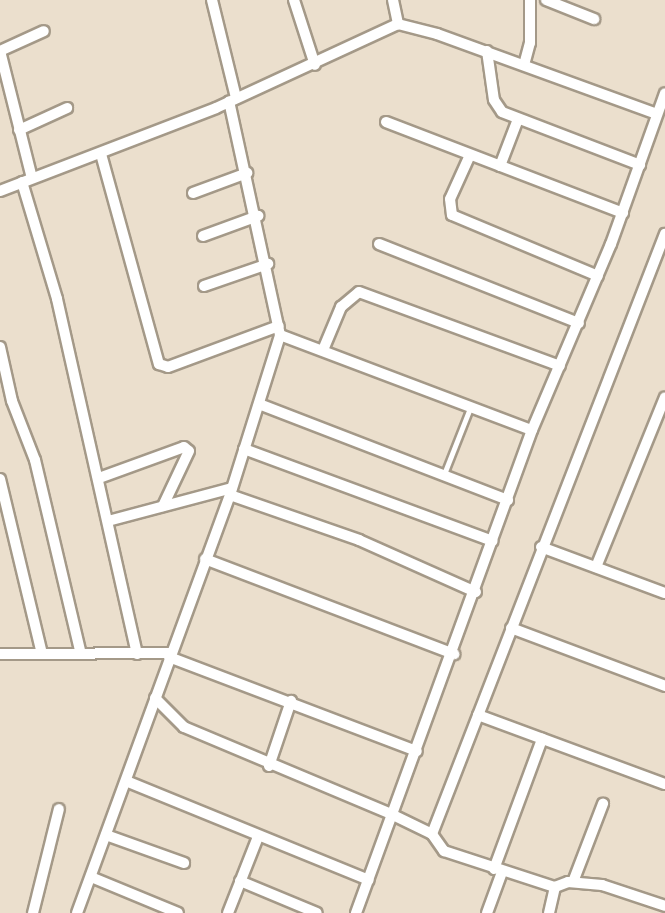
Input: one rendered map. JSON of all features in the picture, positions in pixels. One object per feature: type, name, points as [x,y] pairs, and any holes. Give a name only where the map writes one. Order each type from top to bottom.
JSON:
[{"type":"street","points":[[77,913],[231,491],[260,404],[280,330],[212,0]]},
{"type":"street","points":[[294,0],[315,65]]},
{"type":"street","points":[[393,0],[398,24]]},
{"type":"street","points":[[524,65],[530,43],[530,0]]},
{"type":"street","points":[[546,0],[594,19]]},
{"type":"street","points":[[0,191],[101,154],[315,65],[398,24],[486,51],[657,114]]},
{"type":"street","points":[[44,31],[0,51],[19,130],[27,180],[99,478],[138,654]]},
{"type":"street","points":[[486,51],[494,100],[502,112],[640,165]]},
{"type":"street","points":[[356,913],[454,654],[532,430],[623,213],[665,93]]},
{"type":"street","points":[[19,130],[67,108]]},
{"type":"street","points":[[500,166],[518,119]]},
{"type":"street","points":[[386,122],[623,213]]},
{"type":"street","points":[[101,154],[159,364],[168,367],[216,346],[280,330],[323,350],[532,430]]},
{"type":"street","points":[[470,155],[450,199],[452,215],[598,276]]},
{"type":"street","points":[[193,193],[247,173]]},
{"type":"street","points":[[203,236],[258,216]]},
{"type":"street","points":[[432,834],[541,547],[665,234]]},
{"type":"street","points":[[379,244],[579,323]]},
{"type":"street","points":[[204,286],[268,264]]},
{"type":"street","points":[[323,350],[341,307],[348,296],[359,292],[560,366]]},
{"type":"street","points":[[0,347],[12,401],[35,460],[81,654]]},
{"type":"street","points":[[596,568],[665,397]]},
{"type":"street","points":[[260,404],[508,500]]},
{"type":"street","points":[[99,478],[184,447],[189,451],[163,506]]},
{"type":"street","points":[[244,449],[494,541]]},
{"type":"street","points":[[0,479],[41,654]]},
{"type":"street","points":[[107,521],[231,491],[359,540],[476,592]]},
{"type":"street","points":[[541,547],[665,593]]},
{"type":"street","points":[[205,559],[454,654]]},
{"type":"street","points":[[511,628],[665,686]]},
{"type":"street","points":[[0,654],[170,655],[417,751]]},
{"type":"street","points":[[155,698],[184,727],[269,766],[393,815],[432,834],[444,850],[555,887],[573,882],[602,885],[665,905]]},
{"type":"street","points":[[269,766],[291,701]]},
{"type":"street","points":[[478,715],[665,784]]},
{"type":"street","points":[[487,913],[498,870],[542,739]]},
{"type":"street","points":[[126,781],[369,880]]},
{"type":"street","points":[[573,882],[603,804]]},
{"type":"street","points":[[33,913],[59,809]]},
{"type":"street","points":[[106,835],[184,863]]},
{"type":"street","points":[[228,913],[258,837]]},
{"type":"street","points":[[91,877],[178,913]]},
{"type":"street","points":[[240,881],[317,913]]},
{"type":"street","points":[[549,913],[555,887]]},
{"type":"lane","points":[[444,474],[470,408]]}]
